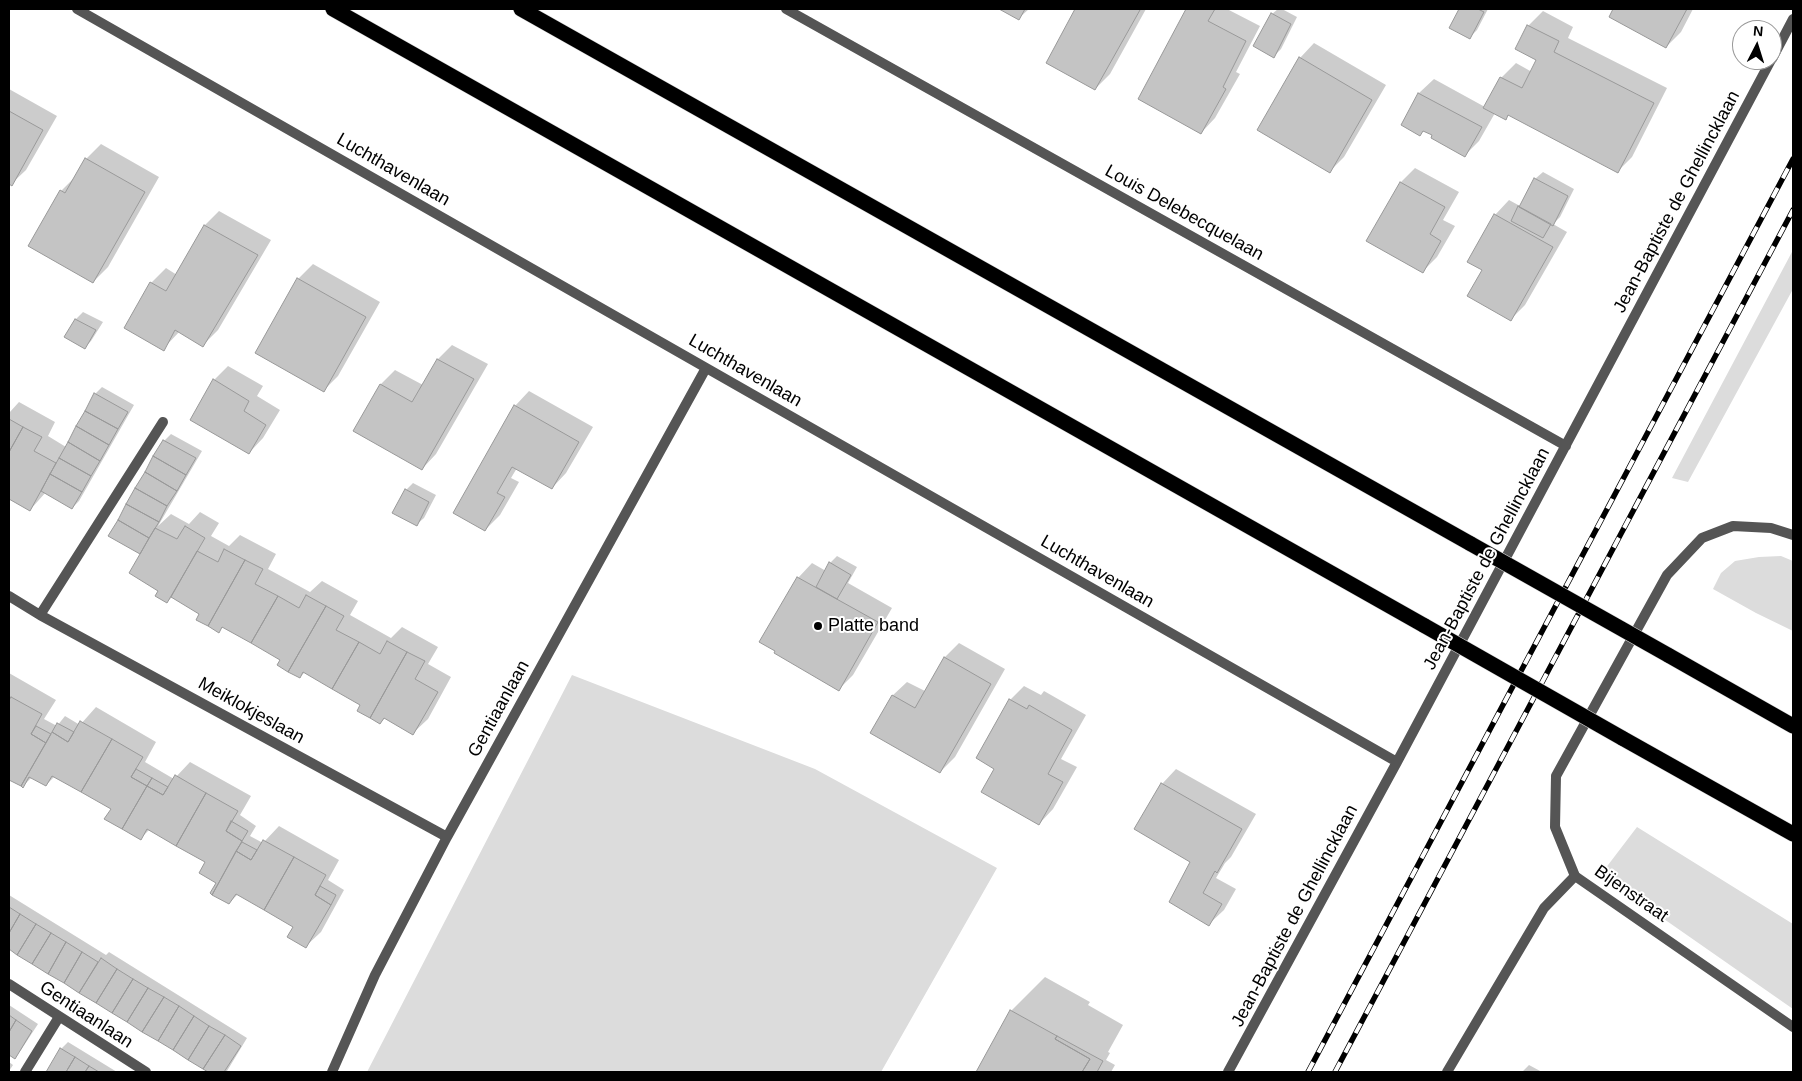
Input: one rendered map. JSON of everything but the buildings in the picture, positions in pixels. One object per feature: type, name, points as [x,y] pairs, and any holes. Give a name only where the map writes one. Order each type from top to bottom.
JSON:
[{"type":"highway","points":[[333,9],[1793,834]]},
{"type":"highway","points":[[521,9],[1793,726]]},
{"type":"street","name":"Luchthavenlaan","points":[[77,9],[1397,762]]},
{"type":"street","name":"Louis Delebecquelaan","points":[[786,9],[1566,446]]},
{"type":"street","name":"Jean-Baptiste de Ghellincklaan","points":[[1782,40],[1793,19]]},
{"type":"street","name":"Jean-Baptiste de Ghellincklaan","points":[[1228,1072],[1397,762],[1766,70]]},
{"type":"street","name":"Gentiaanlaan","points":[[332,1072],[375,975],[447,837],[706,368]]},
{"type":"street","points":[[40,614],[164,422]]},
{"type":"street","name":"Bijenstraat","points":[[1793,535],[1771,528],[1733,526],[1702,538],[1667,575],[1556,776],[1555,827],[1575,876],[1793,1028]]},
{"type":"street","name":"Meiklokjeslaan","points":[[9,596],[447,837]]},
{"type":"street","points":[[1446,1072],[1544,908],[1575,876]]},
{"type":"street","name":"Gentiaanlaan","points":[[9,984],[146,1072]]},
{"type":"street","points":[[25,1072],[59,1017]]},
{"type":"shaded area","points":[[1793,250],[1793,289],[1688,482],[1672,478]]},
{"type":"shaded area","points":[[1781,556],[1793,561],[1793,631],[1713,589],[1721,573],[1735,561]]},
{"type":"shaded area","points":[[572,675],[815,769],[997,868],[881,1072],[367,1072]]},
{"type":"shaded area","points":[[1637,827],[1793,924],[1793,1009],[1641,903],[1605,869]]},
{"type":"railway","points":[[1308,1072],[1793,159]]},
{"type":"railway","points":[[1335,1072],[1793,210]]},
{"type":"place","name":"Platte band","points":[[818,626]]}]
